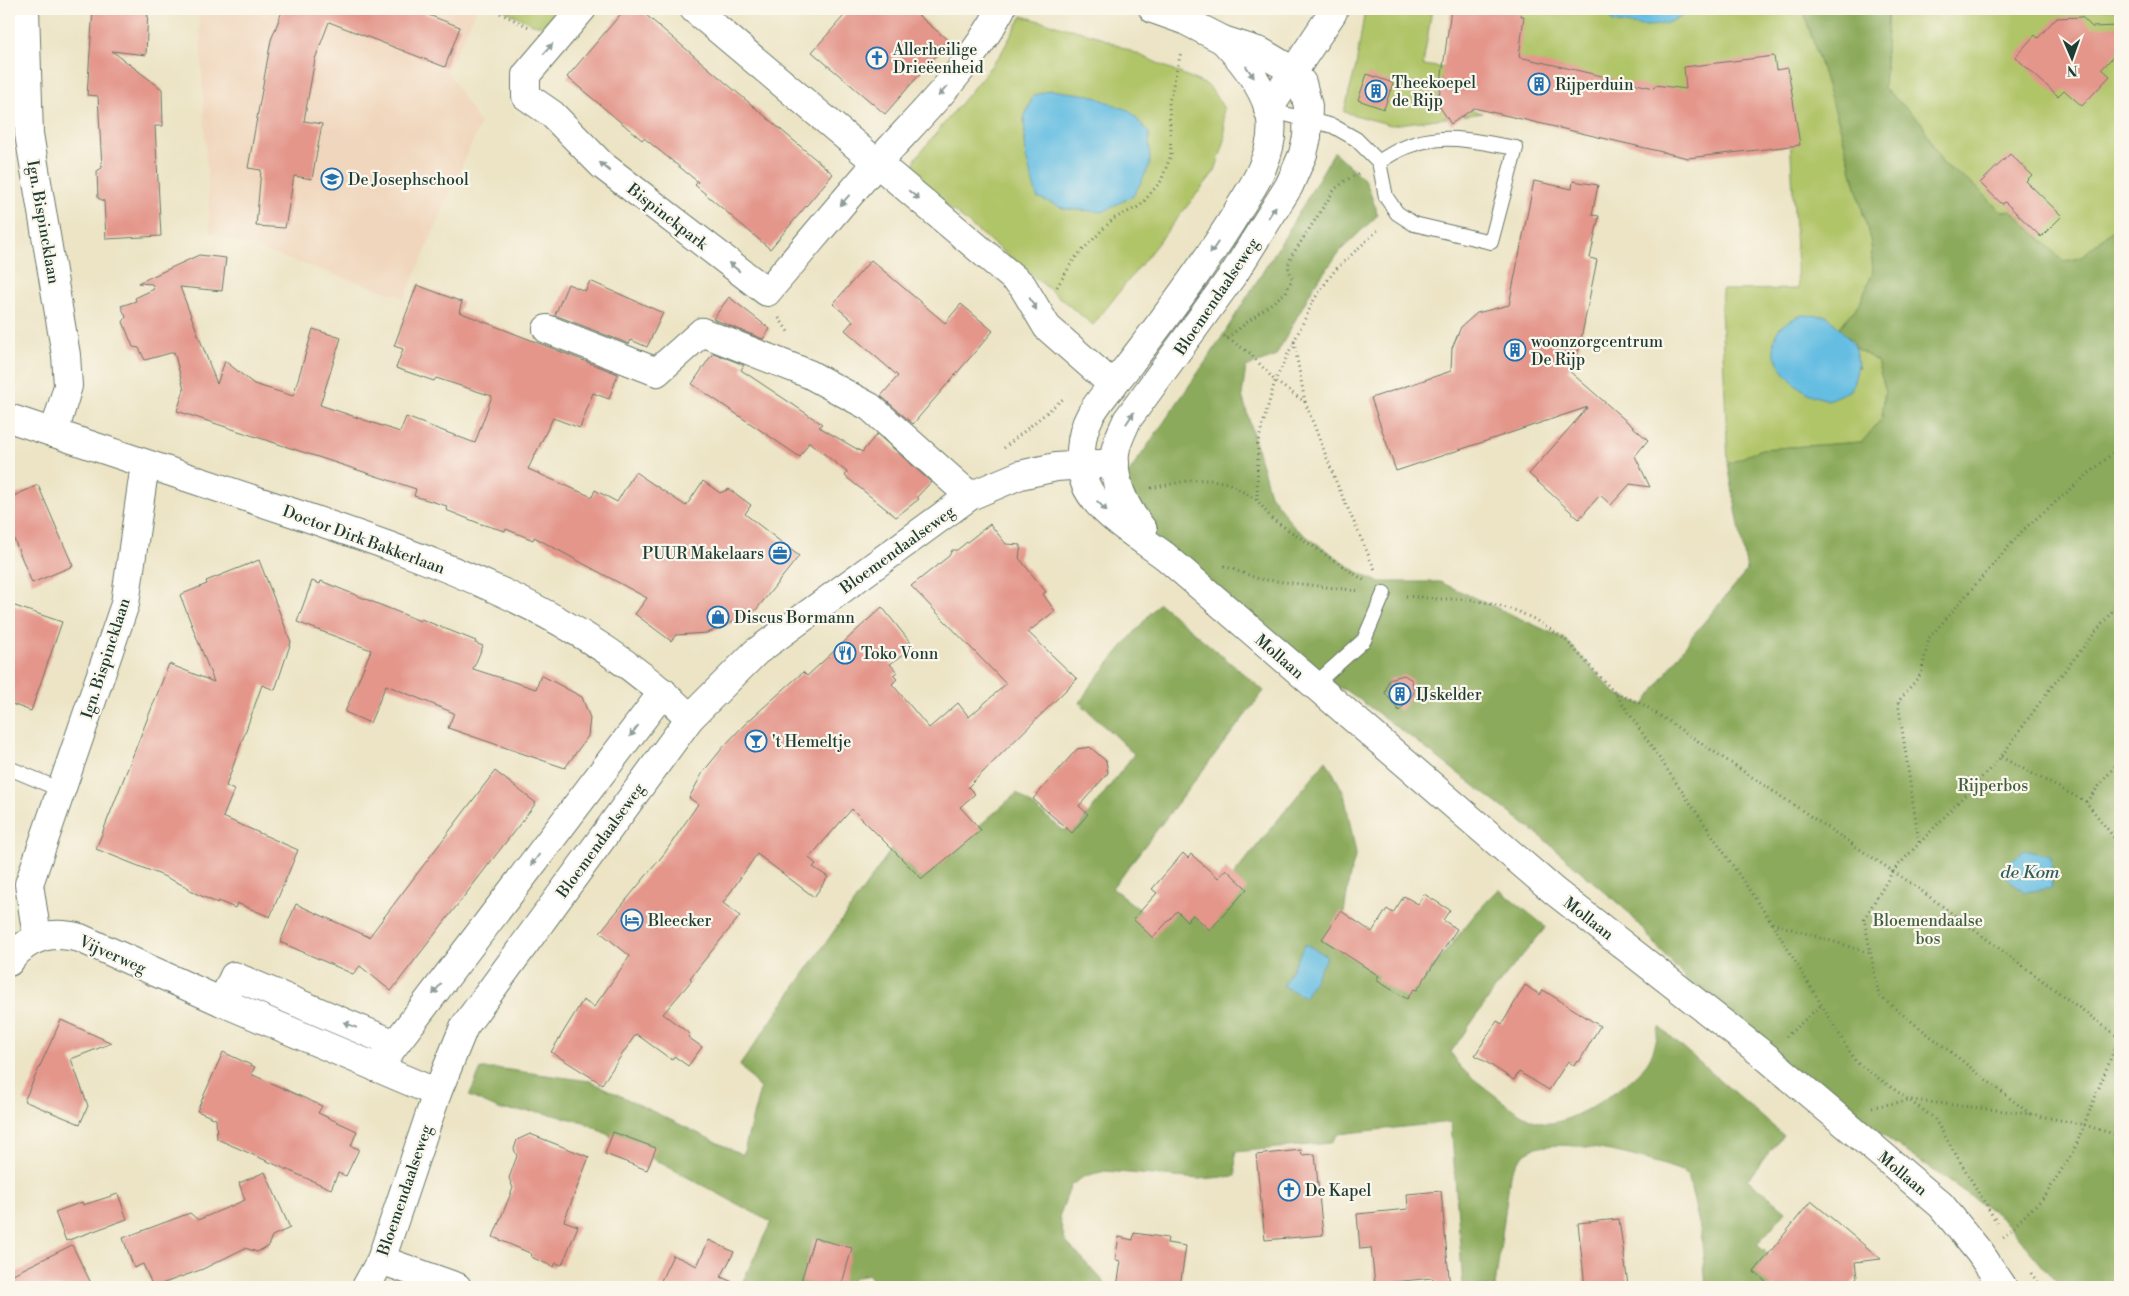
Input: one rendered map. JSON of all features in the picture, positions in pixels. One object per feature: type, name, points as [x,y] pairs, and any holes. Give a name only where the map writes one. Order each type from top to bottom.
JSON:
[{"type":"street","name":"Ign. Bispincklaan","points":[[25,9],[29,134],[66,355],[68,386],[54,433]]},
{"type":"street","name":"Bispinckpark","points":[[582,9],[526,75],[526,96],[552,114],[602,165],[767,292],[877,163],[953,81],[985,38],[1001,9]]},
{"type":"street","points":[[694,9],[1022,285],[1047,327],[1113,385]]},
{"type":"street","points":[[1153,9],[1184,20],[1223,40],[1261,52],[1293,71]]},
{"type":"street","points":[[1268,110],[1333,12],[1333,9]]},
{"type":"street","name":"Bloemendaalseweg","points":[[1081,464],[1082,446],[1087,422],[1113,385],[1175,306],[1262,169],[1270,139],[1271,119],[1255,79],[1223,40]]},
{"type":"street","name":"Bloemendaalseweg","points":[[366,1287],[381,1260],[437,1093],[464,1027],[690,718],[756,652],[970,496],[1020,474],[1081,464],[1115,463],[1115,452],[1127,420],[1235,272],[1289,186],[1304,154],[1308,120],[1306,94],[1302,83],[1293,71]]},
{"type":"street","name":"Bloemendaalseweg","points":[[547,329],[657,372],[702,332],[794,368],[870,407],[970,496]]},
{"type":"street","name":"Doctor Dirk Bakkerlaan","points":[[9,418],[411,553],[508,594],[597,644],[663,692],[690,718]]},
{"type":"street","name":"Mollaan","points":[[1115,463],[1122,499],[1137,522],[1165,556]]},
{"type":"street","name":"Ign. Bispincklaan","points":[[37,937],[30,884],[125,604],[145,464]]},
{"type":"street","name":"Mollaan","points":[[1081,464],[1085,483],[1093,497],[1106,511],[1165,556],[1313,686],[1554,891],[1765,1056],[1941,1205],[1980,1253],[2003,1287]]},
{"type":"street","points":[[377,1068],[663,692]]},
{"type":"street","name":"Vijverweg","points":[[37,937],[68,935],[80,938],[222,1002],[437,1093]]},
{"type":"street","points":[[9,962],[26,943],[37,937]]},
{"type":"street","points":[[222,1002],[234,976],[395,1044]]},
{"type":"street","points":[[381,1260],[457,1287]]},
{"type":"lane","points":[[1268,110],[1333,126],[1356,139],[1378,162],[1386,197],[1397,213],[1414,224],[1491,242],[1516,148],[1452,138],[1421,141],[1396,150],[1378,162]]},
{"type":"lane","points":[[1313,686],[1364,640],[1384,593]]},
{"type":"lane","points":[[9,768],[61,790]]},
{"type":"path","points":[[491,9],[556,40]]},
{"type":"path","points":[[1056,289],[1082,252],[1113,219],[1140,206],[1160,181],[1171,155],[1168,102],[1181,54]]},
{"type":"path","points":[[1228,338],[1286,292],[1292,279],[1288,266],[1290,257],[1335,189],[1378,162]]},
{"type":"path","points":[[1257,500],[1258,442],[1275,381],[1294,342],[1316,298],[1335,270],[1397,213]]},
{"type":"path","points":[[1200,320],[1250,353],[1275,381],[1306,402]]},
{"type":"path","points":[[1294,342],[1306,402],[1384,593]]},
{"type":"path","points":[[1002,449],[1071,392]]},
{"type":"path","points":[[1920,843],[1898,702],[1921,674],[1929,638],[2024,529],[2120,447]]},
{"type":"path","points":[[1149,489],[1191,480],[1212,480],[1228,483],[1257,500],[1272,519],[1384,593]]},
{"type":"path","points":[[1215,563],[1259,579],[1437,599],[1469,599],[1516,610],[1565,639],[1616,693],[1772,923],[1856,1062],[1912,1100],[1934,1118],[2010,1243]]},
{"type":"path","points":[[2030,1114],[1879,996],[1864,919],[1893,871],[2001,757],[2046,694],[2114,609],[2120,605]]},
{"type":"path","points":[[2114,609],[2120,617]]},
{"type":"path","points":[[1616,693],[1644,705],[1893,871],[2120,1037],[2074,1150],[2045,1196],[2005,1236],[1980,1253]]},
{"type":"path","points":[[2001,757],[2086,802],[2120,845]]},
{"type":"path","points":[[2086,802],[2120,760]]},
{"type":"path","points":[[1772,923],[1871,953]]},
{"type":"path","points":[[1765,1056],[1821,1005]]},
{"type":"path","points":[[1832,1113],[1912,1100],[2030,1114],[2085,1125],[2120,1136]]},
{"type":"path","points":[[2025,1265],[2041,1287]]},
{"type":"path","points":[[2111,1287],[2120,1284]]},
{"type":"shaded area","name":"De Josephschool","points":[[199,9],[477,9],[447,71],[480,124],[405,298],[210,233]]},
{"type":"green space","points":[[502,9],[578,9],[550,27],[532,24]]},
{"type":"green space","points":[[1365,9],[1432,9],[1423,65],[1444,68],[1437,103],[1483,113],[1391,125],[1344,112],[1356,66]]},
{"type":"green space","points":[[1492,9],[1803,9],[1841,130],[1871,243],[1873,272],[1860,303],[1839,328],[1827,316],[1859,369],[1854,347],[1877,361],[1885,388],[1882,419],[1862,442],[1762,449],[1728,464],[1721,309],[1722,290],[1798,289],[1788,96],[1664,104],[1483,63]]},
{"type":"green space","name":"Bloemendaalse bos","points":[[1803,9],[1888,9],[1884,88],[1921,122],[1942,163],[1976,187],[2002,212],[2011,210],[2064,262],[2081,257],[2111,231],[2120,230],[2120,1278],[2093,1287],[2060,1287],[2002,1218],[1714,1018],[1682,975],[1628,912],[1540,836],[1349,692],[1315,677],[1149,539],[1126,477],[1213,351],[1284,238],[1334,152],[1366,181],[1378,215],[1342,249],[1315,284],[1275,357],[1246,367],[1242,395],[1270,494],[1296,529],[1356,571],[1378,582],[1440,582],[1565,639],[1615,693],[1644,705],[1693,635],[1747,571],[1728,464],[1762,449],[1862,442],[1882,418],[1885,388],[1877,361],[1854,347],[1853,342],[1839,328],[1860,303],[1873,272],[1871,243],[1841,130]]},
{"type":"green space","points":[[1888,9],[2120,9],[2120,230],[2111,231],[2081,257],[2064,262],[2011,210],[2002,212],[1976,187],[1942,163],[1921,122],[1884,88]]},
{"type":"green space","points":[[1022,16],[1097,36],[1209,86],[1223,107],[1225,140],[1215,171],[1093,325],[914,179],[913,166],[916,158],[1000,55]],"holes":[[[1033,96],[1026,158],[1024,118]]]},
{"type":"green space","points":[[1159,603],[1264,691],[1112,888],[1157,923],[1179,895],[1203,913],[1326,760],[1344,793],[1356,853],[1349,880],[1341,934],[1401,990],[1415,990],[1476,913],[1499,889],[1546,927],[1498,985],[1451,1052],[1462,1068],[1514,1110],[1535,1121],[1543,1123],[1555,1122],[1584,1111],[1614,1092],[1639,1072],[1652,1054],[1659,1027],[1783,1135],[1748,1179],[1786,1211],[1757,1245],[1809,1287],[1706,1287],[1701,1233],[1689,1179],[1684,1172],[1651,1161],[1610,1151],[1570,1146],[1552,1146],[1536,1148],[1527,1152],[1517,1163],[1510,1175],[1495,1287],[1463,1287],[1451,1122],[1338,1134],[1331,1143],[1235,1152],[1236,1176],[1199,1179],[1105,1171],[1085,1176],[1071,1185],[1059,1217],[1065,1241],[1109,1287],[879,1287],[868,1274],[853,1279],[849,1287],[740,1287],[771,1222],[584,1122],[540,1112],[501,1110],[469,1096],[481,1069],[502,1069],[590,1081],[743,1155],[760,1089],[740,1065],[893,847],[919,878],[1017,793],[1063,830],[1077,829],[1134,754],[1080,703],[1090,686]]},
{"type":"water","points":[[1605,9],[1688,9],[1672,21],[1653,26],[1643,26],[1613,22]]},
{"type":"water","points":[[1050,90],[1090,95],[1130,111],[1149,133],[1150,165],[1134,195],[1103,212],[1065,209],[1037,197],[1026,158],[1024,118],[1033,96]]},
{"type":"water","points":[[1802,315],[1827,316],[1844,333],[1855,348],[1857,366],[1851,390],[1828,400],[1814,396],[1794,383],[1780,366],[1774,348],[1775,338],[1783,325]]},
{"type":"water","name":"de Kom","points":[[2023,850],[2051,856],[2052,888],[2025,892],[2000,872]]},
{"type":"water","points":[[1305,944],[1327,956],[1305,997],[1283,986]]},
{"type":"building","points":[[93,9],[148,9],[146,55],[112,51],[162,89],[163,126],[155,126],[161,236],[106,239],[104,201],[98,198],[97,171],[102,168],[98,96],[87,95]]},
{"type":"building","points":[[283,9],[413,9],[460,27],[445,67],[329,22],[315,59],[304,121],[322,124],[312,179],[294,176],[285,228],[256,226],[261,170],[248,168],[271,40]]},
{"type":"building","points":[[625,9],[639,9],[833,174],[770,249],[695,185],[698,182],[644,138],[642,140],[567,77]]},
{"type":"building","name":"Allerheilige Drieëenheid","points":[[850,9],[911,9],[949,41],[885,114],[812,52]]},
{"type":"building","name":"Rijperduin","points":[[1451,9],[1522,9],[1521,16],[1524,16],[1519,57],[1654,88],[1655,85],[1686,89],[1684,67],[1774,56],[1776,70],[1788,68],[1800,145],[1688,158],[1474,108],[1451,124],[1438,104]]},
{"type":"building","points":[[2082,17],[2092,27],[2119,26],[2119,50],[2102,69],[2110,76],[2082,106],[2064,90],[2058,96],[2015,57],[2035,35],[2038,38],[2056,18]]},
{"type":"building","name":"Theekoepel de Rijp","points":[[1367,74],[1393,83],[1384,109],[1358,100]]},
{"type":"building","points":[[2010,154],[2032,175],[2026,181],[2062,216],[2041,237],[2005,202],[2002,204],[1980,183]]},
{"type":"building","name":"woonzorgcentrum De Rijp","points":[[1534,181],[1572,189],[1573,181],[1598,185],[1592,215],[1599,216],[1590,258],[1597,260],[1579,349],[1568,370],[1648,440],[1635,456],[1650,487],[1630,484],[1611,505],[1600,495],[1579,519],[1529,474],[1588,407],[1396,471],[1371,398],[1451,371],[1452,348],[1461,327],[1477,313],[1509,305]]},
{"type":"building","points":[[199,255],[226,258],[222,291],[180,287],[217,384],[225,361],[254,384],[293,396],[313,329],[341,338],[320,405],[400,432],[406,417],[475,443],[492,396],[436,378],[434,381],[396,368],[403,349],[394,346],[417,285],[462,302],[459,312],[618,374],[609,399],[593,393],[580,428],[553,418],[528,469],[592,497],[595,490],[617,502],[635,472],[686,506],[703,481],[720,493],[729,489],[751,505],[745,514],[799,556],[756,610],[707,633],[676,635],[671,641],[635,614],[647,598],[534,537],[533,540],[506,529],[505,531],[481,524],[446,510],[447,506],[414,496],[416,489],[177,411],[184,390],[174,352],[145,360],[139,348],[133,347],[123,322],[126,317],[121,306],[136,301],[135,298],[154,289],[152,284],[138,283]]},
{"type":"building","points":[[871,260],[945,323],[961,304],[993,331],[913,424],[881,396],[898,376],[845,330],[853,321],[833,304]]},
{"type":"building","points":[[590,281],[663,313],[647,347],[631,340],[629,344],[555,315],[568,284],[585,291]]},
{"type":"building","points":[[729,297],[770,329],[763,339],[713,319]]},
{"type":"building","points":[[713,353],[744,365],[741,370],[822,424],[819,427],[862,452],[877,434],[931,482],[917,497],[919,499],[896,517],[845,476],[847,472],[809,442],[800,457],[692,384]]},
{"type":"building","points":[[38,485],[73,566],[32,583],[9,527],[9,498]]},
{"type":"building","points":[[990,524],[1006,544],[1021,545],[1019,558],[1046,592],[1043,594],[1055,611],[1028,632],[1077,679],[968,787],[975,794],[960,807],[981,830],[922,879],[852,809],[809,858],[816,864],[813,867],[828,877],[814,897],[757,854],[723,903],[740,916],[690,978],[692,980],[663,1014],[690,1034],[688,1037],[702,1047],[688,1066],[674,1056],[672,1060],[636,1034],[602,1084],[551,1052],[583,1000],[594,1007],[630,956],[600,932],[664,854],[698,804],[689,798],[703,772],[745,724],[803,672],[807,676],[882,607],[914,647],[890,664],[897,672],[893,675],[897,679],[892,684],[929,728],[958,703],[969,717],[1006,684],[911,586],[949,556],[952,550],[957,550]]},
{"type":"building","points":[[259,560],[291,642],[275,690],[262,685],[226,786],[234,790],[223,817],[298,850],[270,917],[237,903],[235,908],[218,901],[217,903],[161,875],[96,849],[169,664],[214,682],[180,595],[207,584],[206,581]]},
{"type":"building","points":[[312,581],[320,584],[321,581],[420,621],[421,619],[476,641],[475,643],[483,646],[473,669],[536,689],[541,675],[582,697],[590,718],[588,736],[565,768],[448,728],[454,713],[386,685],[370,723],[345,712],[371,650],[297,622]]},
{"type":"building","points":[[9,604],[62,622],[31,711],[9,703]]},
{"type":"building","name":"IJskelder","points":[[1404,675],[1412,680],[1414,693],[1399,711],[1385,693],[1389,679]]},
{"type":"building","points":[[1090,747],[1106,761],[1108,773],[1079,806],[1088,814],[1072,833],[1033,799],[1077,749]]},
{"type":"building","points":[[495,771],[536,803],[391,991],[360,966],[353,974],[280,942],[296,904],[369,937]]},
{"type":"building","points":[[1183,853],[1188,858],[1191,854],[1218,878],[1226,869],[1247,889],[1210,930],[1193,915],[1187,921],[1177,911],[1153,938],[1133,919],[1157,893],[1152,889]]},
{"type":"building","points":[[1424,894],[1450,910],[1443,920],[1457,929],[1417,990],[1414,989],[1407,999],[1376,980],[1379,976],[1322,939],[1341,911],[1372,932],[1387,909],[1393,913],[1404,896],[1418,904]]},
{"type":"building","points":[[1525,985],[1540,995],[1543,990],[1600,1026],[1579,1062],[1577,1061],[1574,1066],[1568,1061],[1549,1090],[1519,1072],[1514,1080],[1475,1055],[1497,1021],[1502,1024]]},
{"type":"building","points":[[61,1020],[112,1043],[71,1059],[88,1106],[80,1124],[24,1101]]},
{"type":"building","points":[[223,1052],[255,1067],[251,1074],[322,1106],[318,1113],[357,1131],[351,1146],[359,1149],[346,1176],[338,1173],[331,1189],[217,1139],[216,1119],[197,1111]]},
{"type":"building","points":[[613,1132],[656,1148],[647,1170],[605,1154]]},
{"type":"building","points":[[530,1134],[589,1157],[564,1221],[578,1226],[562,1265],[556,1263],[554,1267],[531,1257],[532,1254],[493,1237],[513,1188],[509,1178],[517,1156],[514,1149],[517,1140]]},
{"type":"building","name":"De Kapel","points":[[1301,1150],[1302,1155],[1315,1154],[1323,1235],[1265,1240],[1256,1155]]},
{"type":"building","points":[[265,1172],[290,1228],[272,1236],[268,1246],[257,1252],[245,1248],[203,1269],[153,1287],[143,1264],[134,1268],[123,1238],[190,1213],[198,1220],[245,1200],[239,1183]]},
{"type":"building","points":[[1441,1191],[1450,1287],[1444,1287],[1432,1278],[1375,1284],[1371,1248],[1360,1249],[1357,1214],[1408,1209],[1407,1194]]},
{"type":"building","points":[[118,1194],[127,1219],[66,1241],[55,1212],[82,1202],[83,1205]]},
{"type":"building","points":[[1811,1201],[1881,1259],[1855,1262],[1857,1277],[1849,1287],[1772,1287],[1754,1272]]},
{"type":"building","points":[[1619,1219],[1628,1285],[1585,1287],[1578,1223]]},
{"type":"building","points":[[1134,1233],[1168,1238],[1167,1243],[1186,1246],[1180,1287],[1117,1287],[1121,1261],[1115,1260],[1119,1237],[1133,1240]]},
{"type":"building","points":[[814,1238],[852,1248],[841,1287],[822,1287],[801,1281]]},
{"type":"building","points":[[709,1240],[734,1252],[721,1277],[744,1287],[658,1287],[673,1255],[697,1266]]},
{"type":"building","points":[[72,1245],[93,1287],[9,1287],[9,1276]]},
{"type":"place","name":"Allerheilige Drieëenheid","points":[[877,58]]},
{"type":"place","name":"Rijperduin","points":[[1539,84]]},
{"type":"place","name":"Theekoepel de Rijp","points":[[1376,91]]},
{"type":"place","name":"De Josephschool","points":[[332,179]]},
{"type":"place","name":"woonzorgcentrum De Rijp","points":[[1515,350]]},
{"type":"place","name":"PUUR Makelaars","points":[[780,553]]},
{"type":"place","name":"Discus Bormann","points":[[718,617]]},
{"type":"place","name":"Toko Vonn","points":[[845,653]]},
{"type":"place","name":"IJskelder","points":[[1400,694]]},
{"type":"place","name":"'t Hemeltje","points":[[756,741]]},
{"type":"place","name":"Bleecker","points":[[632,920]]},
{"type":"place","name":"De Kapel","points":[[1289,1190]]},
{"type":"park label","name":"Rijperbos","points":[[1993,785]]}]
